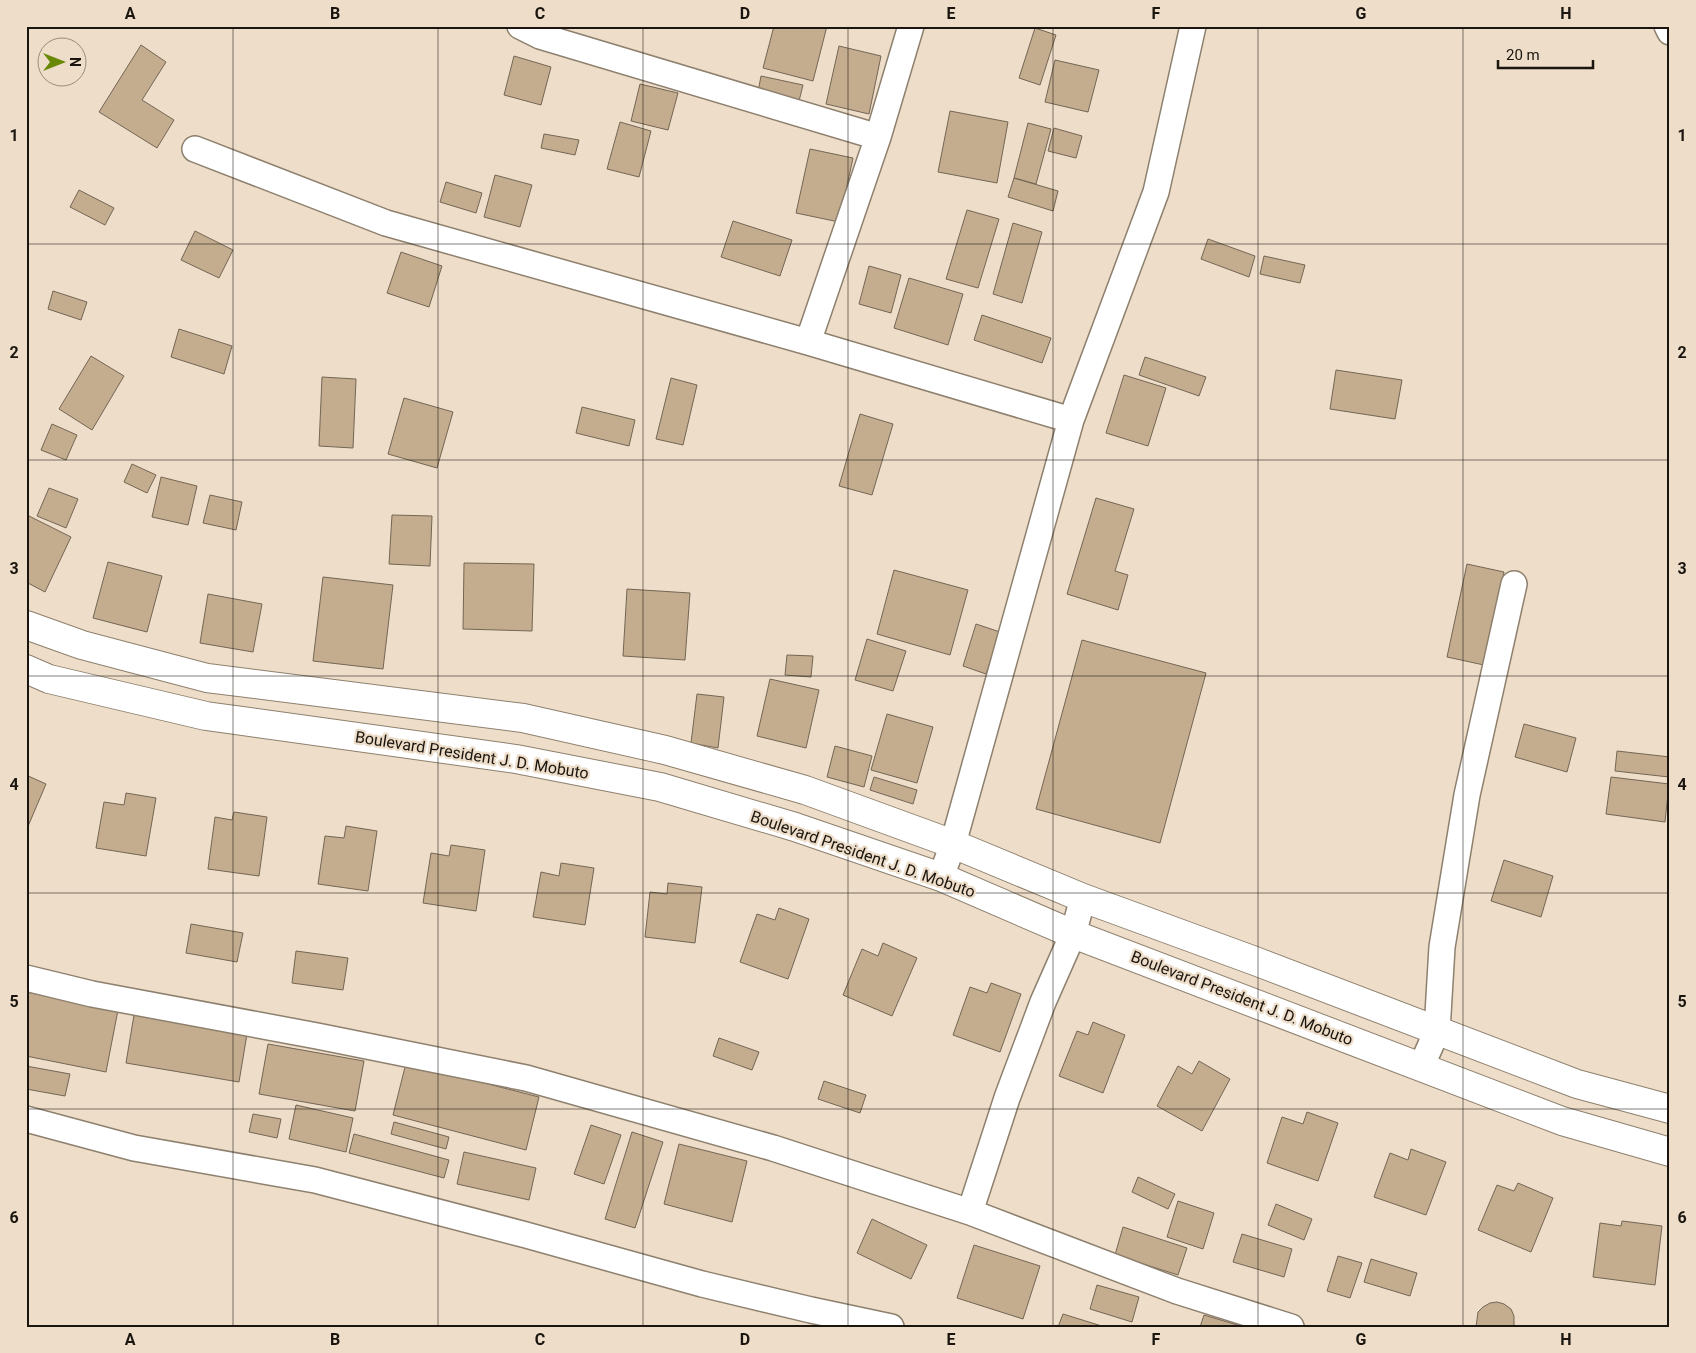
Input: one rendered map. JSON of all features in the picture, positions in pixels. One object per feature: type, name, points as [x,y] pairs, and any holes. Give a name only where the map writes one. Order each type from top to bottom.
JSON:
[{"type":"street","points":[[520,26],[549,38],[878,137]]},
{"type":"street","points":[[808,342],[878,137],[911,26]]},
{"type":"street","points":[[941,877],[953,844],[1071,420],[1156,192],[1193,26]]},
{"type":"street","points":[[1667,26],[1670,32]]},
{"type":"street","points":[[195,149],[386,224],[808,342],[1071,420]]},
{"type":"street","points":[[1421,1067],[1437,1031],[1442,947],[1467,795],[1514,584]]},
{"type":"street","points":[[26,625],[82,645],[207,678],[523,718],[665,750],[805,790],[953,844],[1083,898],[1255,961],[1577,1084],[1670,1109]]},
{"type":"street","name":"Boulevard President J. D. Mobuto","points":[[26,669],[49,679],[206,716],[516,759],[660,787],[795,828],[941,877],[1073,934],[1562,1121],[1670,1152]]},
{"type":"street","points":[[970,1212],[1007,1098],[1043,1002],[1073,934],[1083,898]]},
{"type":"street","points":[[26,978],[92,994],[317,1036],[526,1078],[773,1148],[970,1212],[1177,1291],[1291,1327]]},
{"type":"street","points":[[26,1119],[134,1148],[315,1180],[526,1235],[702,1284],[891,1327]]},
{"type":"building","points":[[774,26],[827,26],[813,81],[763,68]]},
{"type":"building","points":[[1035,28],[1056,35],[1040,85],[1019,78]]},
{"type":"building","points":[[141,45],[166,62],[142,100],[174,120],[157,148],[99,112]]},
{"type":"building","points":[[839,46],[881,56],[869,114],[826,104]]},
{"type":"building","points":[[514,56],[551,67],[541,105],[504,95]]},
{"type":"building","points":[[1055,60],[1099,70],[1088,112],[1045,102]]},
{"type":"building","points":[[761,76],[803,85],[799,101],[758,92]]},
{"type":"building","points":[[640,84],[678,93],[668,130],[631,121]]},
{"type":"building","points":[[950,111],[1008,122],[997,183],[938,172]]},
{"type":"building","points":[[620,122],[651,131],[639,177],[607,169]]},
{"type":"building","points":[[1028,123],[1051,129],[1036,184],[1014,178]]},
{"type":"building","points":[[1054,128],[1082,136],[1076,158],[1048,151]]},
{"type":"building","points":[[544,134],[579,140],[575,155],[541,148]]},
{"type":"building","points":[[810,149],[853,158],[839,222],[796,213]]},
{"type":"building","points":[[495,175],[532,185],[520,227],[484,217]]},
{"type":"building","points":[[1014,178],[1058,191],[1053,211],[1008,197]]},
{"type":"building","points":[[446,182],[482,193],[476,213],[440,202]]},
{"type":"building","points":[[79,190],[114,208],[105,225],[70,207]]},
{"type":"building","points":[[967,210],[999,219],[978,288],[946,279]]},
{"type":"building","points":[[733,221],[792,240],[780,276],[721,257]]},
{"type":"building","points":[[1013,223],[1042,232],[1022,303],[993,294]]},
{"type":"building","points":[[195,231],[233,250],[219,278],[181,260]]},
{"type":"building","points":[[1208,239],[1255,256],[1249,277],[1201,259]]},
{"type":"building","points":[[401,252],[442,266],[429,307],[387,293]]},
{"type":"building","points":[[1264,256],[1305,265],[1300,283],[1260,274]]},
{"type":"building","points":[[869,266],[901,275],[891,313],[859,304]]},
{"type":"building","points":[[909,278],[963,294],[948,345],[894,328]]},
{"type":"building","points":[[53,291],[87,302],[81,320],[48,309]]},
{"type":"building","points":[[982,315],[1051,338],[1042,363],[974,340]]},
{"type":"building","points":[[179,329],[232,346],[224,374],[171,357]]},
{"type":"building","points":[[91,356],[124,376],[92,430],[59,409]]},
{"type":"building","points":[[1145,357],[1206,377],[1199,396],[1139,375]]},
{"type":"building","points":[[1336,370],[1402,380],[1395,419],[1330,409]]},
{"type":"building","points":[[1124,375],[1166,388],[1148,446],[1106,433]]},
{"type":"building","points":[[322,377],[356,379],[353,448],[319,446]]},
{"type":"building","points":[[671,378],[697,385],[683,445],[656,439]]},
{"type":"building","points":[[404,398],[453,412],[437,468],[388,454]]},
{"type":"building","points":[[582,407],[635,420],[629,446],[576,433]]},
{"type":"building","points":[[860,414],[893,424],[872,495],[839,486]]},
{"type":"building","points":[[52,424],[77,435],[66,460],[41,450]]},
{"type":"building","points":[[132,464],[156,475],[147,493],[124,482]]},
{"type":"building","points":[[161,477],[197,486],[188,525],[152,517]]},
{"type":"building","points":[[49,488],[78,499],[66,528],[37,516]]},
{"type":"building","points":[[210,495],[242,502],[236,530],[203,523]]},
{"type":"building","points":[[1096,498],[1134,509],[1115,571],[1128,575],[1118,610],[1067,594]]},
{"type":"building","points":[[392,515],[432,516],[430,566],[389,564]]},
{"type":"building","points":[[29,516],[71,537],[45,592],[26,582],[26,522]]},
{"type":"building","points":[[108,562],[162,576],[147,632],[93,618]]},
{"type":"building","points":[[464,563],[534,564],[532,631],[463,629]]},
{"type":"building","points":[[1467,564],[1504,572],[1484,665],[1447,657]]},
{"type":"building","points":[[894,570],[968,590],[950,655],[877,634]]},
{"type":"building","points":[[323,577],[393,585],[383,669],[313,661]]},
{"type":"building","points":[[627,589],[690,593],[685,660],[623,656]]},
{"type":"building","points":[[208,594],[262,604],[253,652],[200,643]]},
{"type":"building","points":[[976,624],[1000,632],[986,674],[963,666]]},
{"type":"building","points":[[867,639],[906,651],[893,691],[855,680]]},
{"type":"building","points":[[1082,640],[1206,673],[1160,843],[1036,809]]},
{"type":"building","points":[[787,655],[813,656],[811,677],[785,675]]},
{"type":"building","points":[[770,679],[819,690],[806,748],[757,736]]},
{"type":"building","points":[[697,694],[724,697],[718,748],[691,743]]},
{"type":"building","points":[[887,714],[933,727],[917,783],[871,770]]},
{"type":"building","points":[[1524,724],[1576,738],[1567,772],[1515,757]]},
{"type":"building","points":[[835,746],[872,756],[864,787],[827,777]]},
{"type":"building","points":[[1617,751],[1670,757],[1669,777],[1615,771]]},
{"type":"building","points":[[26,775],[46,784],[26,831]]},
{"type":"building","points":[[874,777],[917,790],[913,804],[870,790]]},
{"type":"building","points":[[1611,777],[1669,784],[1665,822],[1606,814]]},
{"type":"building","points":[[126,793],[156,798],[146,856],[96,848],[104,802],[124,805]]},
{"type":"building","points":[[234,812],[267,817],[259,876],[208,869],[215,817],[232,820]]},
{"type":"building","points":[[346,826],[377,831],[368,891],[318,884],[325,836],[344,838]]},
{"type":"building","points":[[451,845],[485,850],[476,911],[423,903],[431,853],[449,856]]},
{"type":"building","points":[[1504,860],[1553,876],[1541,917],[1491,901]]},
{"type":"building","points":[[561,863],[594,868],[585,925],[533,917],[541,872],[559,876]]},
{"type":"building","points":[[668,883],[702,887],[695,943],[645,937],[650,892],[667,894]]},
{"type":"building","points":[[779,908],[809,919],[788,979],[740,962],[757,914],[775,920]]},
{"type":"building","points":[[191,924],[243,933],[237,962],[186,953]]},
{"type":"building","points":[[883,943],[917,958],[892,1016],[843,995],[862,949],[878,956]]},
{"type":"building","points":[[296,951],[348,958],[343,990],[292,983]]},
{"type":"building","points":[[991,983],[1021,994],[1000,1052],[953,1035],[970,987],[987,993]]},
{"type":"building","points":[[26,992],[118,1010],[106,1072],[26,1056]]},
{"type":"building","points":[[134,1015],[247,1034],[239,1082],[126,1063]]},
{"type":"building","points":[[1093,1022],[1125,1035],[1103,1093],[1059,1076],[1077,1031],[1088,1035]]},
{"type":"building","points":[[719,1038],[759,1052],[752,1070],[713,1056]]},
{"type":"building","points":[[268,1044],[364,1061],[355,1111],[259,1094]]},
{"type":"building","points":[[1199,1061],[1230,1079],[1202,1131],[1157,1106],[1178,1066],[1192,1074]]},
{"type":"building","points":[[406,1063],[539,1097],[526,1150],[393,1115]]},
{"type":"building","points":[[26,1066],[70,1074],[65,1096],[26,1089]]},
{"type":"building","points":[[824,1081],[866,1095],[860,1113],[818,1099]]},
{"type":"building","points":[[296,1105],[353,1118],[346,1152],[289,1139]]},
{"type":"building","points":[[1307,1112],[1338,1123],[1318,1181],[1267,1163],[1282,1117],[1303,1124]]},
{"type":"building","points":[[253,1114],[281,1119],[277,1138],[249,1132]]},
{"type":"building","points":[[394,1122],[449,1137],[446,1149],[391,1134]]},
{"type":"building","points":[[591,1125],[621,1135],[604,1184],[574,1174]]},
{"type":"building","points":[[632,1132],[663,1142],[635,1228],[605,1219]]},
{"type":"building","points":[[354,1134],[449,1160],[444,1178],[349,1153]]},
{"type":"building","points":[[679,1144],[747,1161],[732,1222],[664,1204]]},
{"type":"building","points":[[1411,1149],[1446,1162],[1426,1215],[1374,1197],[1390,1153],[1408,1160]]},
{"type":"building","points":[[464,1152],[536,1168],[529,1200],[457,1184]]},
{"type":"building","points":[[1138,1177],[1175,1194],[1168,1209],[1132,1192]]},
{"type":"building","points":[[1518,1183],[1553,1198],[1531,1252],[1478,1230],[1497,1185],[1514,1191]]},
{"type":"building","points":[[1178,1201],[1214,1213],[1203,1249],[1167,1237]]},
{"type":"building","points":[[1276,1204],[1312,1219],[1304,1240],[1268,1225]]},
{"type":"building","points":[[872,1219],[927,1245],[911,1279],[857,1253]]},
{"type":"building","points":[[1622,1221],[1662,1226],[1655,1285],[1593,1277],[1600,1223],[1621,1226]]},
{"type":"building","points":[[1123,1227],[1187,1248],[1178,1275],[1115,1255]]},
{"type":"building","points":[[1242,1234],[1292,1249],[1284,1277],[1233,1262]]},
{"type":"building","points":[[974,1245],[1040,1266],[1023,1319],[957,1298]]},
{"type":"building","points":[[1338,1256],[1362,1263],[1350,1298],[1327,1291]]},
{"type":"building","points":[[1371,1259],[1417,1273],[1410,1296],[1364,1282]]},
{"type":"building","points":[[1097,1285],[1139,1297],[1132,1322],[1090,1309]]},
{"type":"building","points":[[1497,1302],[1511,1309],[1514,1316],[1514,1327],[1476,1327],[1478,1312],[1490,1303]]},
{"type":"building","points":[[1063,1314],[1105,1327],[1058,1327]]},
{"type":"building","points":[[1204,1315],[1244,1327],[1200,1327]]}]
